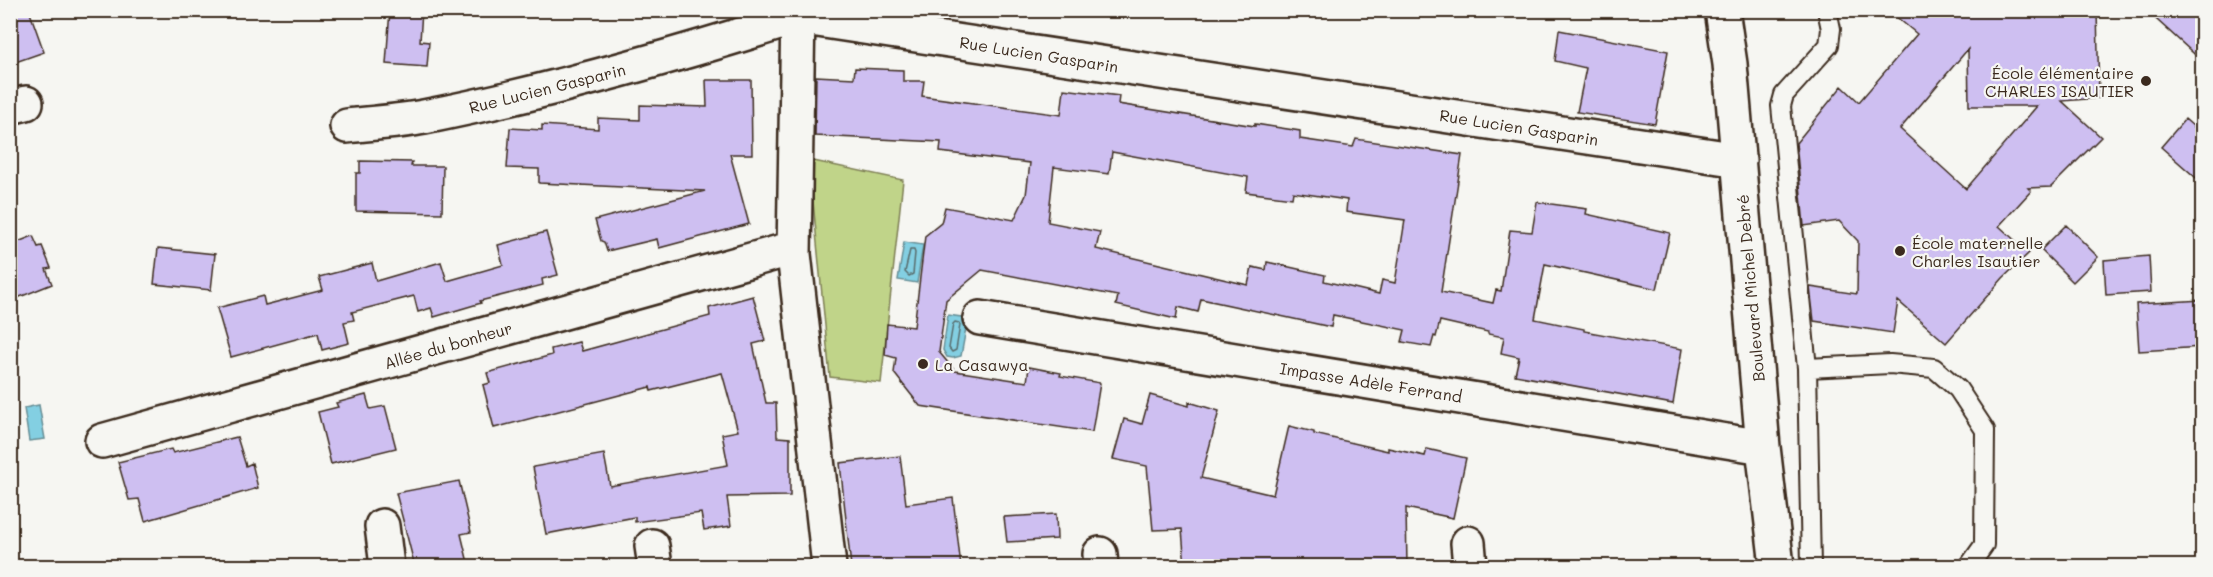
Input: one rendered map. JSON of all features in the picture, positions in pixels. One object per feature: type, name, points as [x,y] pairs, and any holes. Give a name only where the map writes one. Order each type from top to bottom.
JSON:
[{"type":"street","name":"Boulevard Michel Debré","points":[[1722,10],[1730,64],[1763,447],[1781,566]]},
{"type":"street","name":"Rue Lucien Gasparin","points":[[347,126],[422,117],[504,99],[665,59],[798,14],[1739,160]]},
{"type":"street","points":[[798,14],[794,248],[829,567]]},
{"type":"street","name":"Allée du bonheur","points":[[102,441],[794,248]]},
{"type":"street","name":"Impasse Adèle Ferrand","points":[[980,318],[1763,447]]},
{"type":"street","points":[[382,526],[387,567]]},
{"type":"lane","points":[[1811,567],[1807,368],[1782,105],[1784,95],[1829,45],[1831,29],[1827,10]]},
{"type":"lane","points":[[1807,368],[1890,364],[1934,368],[1958,389],[1985,430],[1984,545],[1969,567]]},
{"type":"green space","points":[[809,160],[903,180],[881,383],[830,377]]},
{"type":"water","points":[[904,242],[923,245],[917,283],[898,280]]},
{"type":"water","points":[[948,315],[968,318],[961,356],[953,358],[947,357],[943,350]]},
{"type":"water","points":[[39,405],[45,439],[29,441],[24,408]]},
{"type":"building","points":[[10,10],[29,10],[44,52],[10,64]]},
{"type":"building","points":[[390,10],[422,10],[420,41],[429,42],[427,67],[386,64]]},
{"type":"building","points":[[1888,10],[2097,10],[2099,98],[2062,101],[2101,137],[2051,187],[2028,188],[2031,191],[1999,226],[2029,253],[2003,278],[1946,343],[1898,301],[1893,333],[1814,321],[1810,287],[1857,294],[1858,241],[1839,221],[1804,226],[1796,143],[1842,86],[1859,102],[1917,34]],"holes":[[[1968,49],[1969,106],[2037,106],[1966,189],[1900,129]]]},
{"type":"building","points":[[2146,10],[2202,10],[2202,61]]},
{"type":"building","points":[[1559,30],[1668,51],[1655,124],[1577,112],[1586,68],[1555,61]]},
{"type":"building","points":[[855,68],[903,70],[903,81],[924,81],[922,96],[1061,115],[1064,89],[1119,96],[1118,104],[1300,131],[1300,139],[1353,147],[1356,139],[1462,155],[1441,292],[1493,303],[1496,290],[1501,291],[1510,230],[1532,232],[1537,202],[1587,209],[1586,214],[1670,233],[1657,289],[1545,264],[1535,319],[1584,329],[1584,331],[1682,349],[1673,404],[1515,375],[1519,357],[1501,353],[1504,337],[1440,321],[1431,347],[1402,342],[1405,330],[1333,315],[1331,327],[1201,299],[1198,312],[1178,307],[1176,319],[1116,305],[1118,296],[982,270],[946,300],[939,352],[955,371],[1027,382],[1029,367],[1061,373],[1060,376],[1100,383],[1092,432],[920,406],[894,373],[896,358],[885,355],[887,324],[914,327],[925,236],[941,223],[945,207],[1014,220],[1026,195],[1030,163],[940,152],[941,142],[815,136],[816,76],[854,78]],"holes":[[[1112,152],[1248,177],[1246,192],[1292,198],[1293,192],[1347,200],[1346,212],[1405,220],[1395,283],[1382,280],[1379,294],[1324,281],[1325,275],[1267,262],[1266,270],[1252,267],[1248,285],[1096,249],[1100,232],[1048,222],[1054,167],[1109,174]]]},
{"type":"building","points":[[706,80],[751,80],[752,154],[730,154],[749,224],[659,248],[657,239],[607,251],[604,242],[601,241],[595,220],[705,191],[539,183],[539,169],[507,168],[510,128],[542,130],[542,125],[598,129],[598,118],[640,120],[640,105],[707,107]]},
{"type":"building","points":[[2185,119],[2202,134],[2202,183],[2161,147]]},
{"type":"building","points":[[360,161],[412,162],[411,166],[443,166],[442,213],[356,211],[356,173],[360,173]]},
{"type":"building","points":[[2066,225],[2098,257],[2073,282],[2041,250]]},
{"type":"building","points":[[546,232],[558,275],[542,279],[543,285],[480,301],[481,303],[434,317],[431,308],[418,312],[414,296],[352,312],[354,320],[344,322],[349,343],[322,350],[318,333],[231,357],[217,308],[263,296],[265,305],[323,290],[319,277],[372,263],[376,281],[441,262],[447,281],[503,265],[498,245]]},
{"type":"building","points":[[33,236],[38,247],[42,246],[51,268],[46,269],[52,284],[10,301],[10,245]]},
{"type":"building","points":[[158,248],[215,254],[211,290],[154,284]]},
{"type":"building","points":[[2149,256],[2151,292],[2106,295],[2104,260]]},
{"type":"building","points":[[753,296],[765,341],[753,344],[766,403],[776,403],[777,437],[790,438],[790,496],[727,497],[731,526],[704,530],[701,513],[635,522],[635,517],[546,534],[533,467],[604,454],[610,486],[728,465],[722,434],[738,431],[722,373],[651,391],[650,387],[494,428],[483,385],[490,383],[487,373],[552,355],[551,349],[579,342],[582,351],[710,316],[709,308]]},
{"type":"building","points":[[2202,300],[2202,347],[2139,351],[2136,304]]},
{"type":"building","points":[[366,395],[370,409],[385,406],[396,448],[331,464],[318,412],[338,407],[336,403]]},
{"type":"building","points":[[1150,395],[1189,406],[1189,402],[1219,411],[1201,478],[1273,495],[1289,426],[1388,451],[1388,448],[1425,456],[1427,449],[1466,458],[1453,518],[1406,508],[1407,567],[1185,567],[1182,529],[1153,530],[1147,466],[1113,459],[1124,419],[1142,424]]},
{"type":"building","points":[[237,437],[246,466],[252,463],[258,488],[145,521],[139,499],[129,500],[118,462],[171,449],[173,453]]},
{"type":"building","points":[[900,456],[906,504],[953,498],[961,567],[851,567],[840,463]]},
{"type":"building","points":[[459,481],[471,532],[461,534],[469,567],[415,567],[396,493]]},
{"type":"building","points":[[1056,514],[1057,539],[1007,542],[1004,517]]},
{"type":"place","name":"École élémentaire CHARLES ISAUTIER","points":[[2146,81]]},
{"type":"place","name":"École maternelle Charles Isautier","points":[[1900,251]]},
{"type":"place","name":"La Casawya","points":[[923,364]]}]
